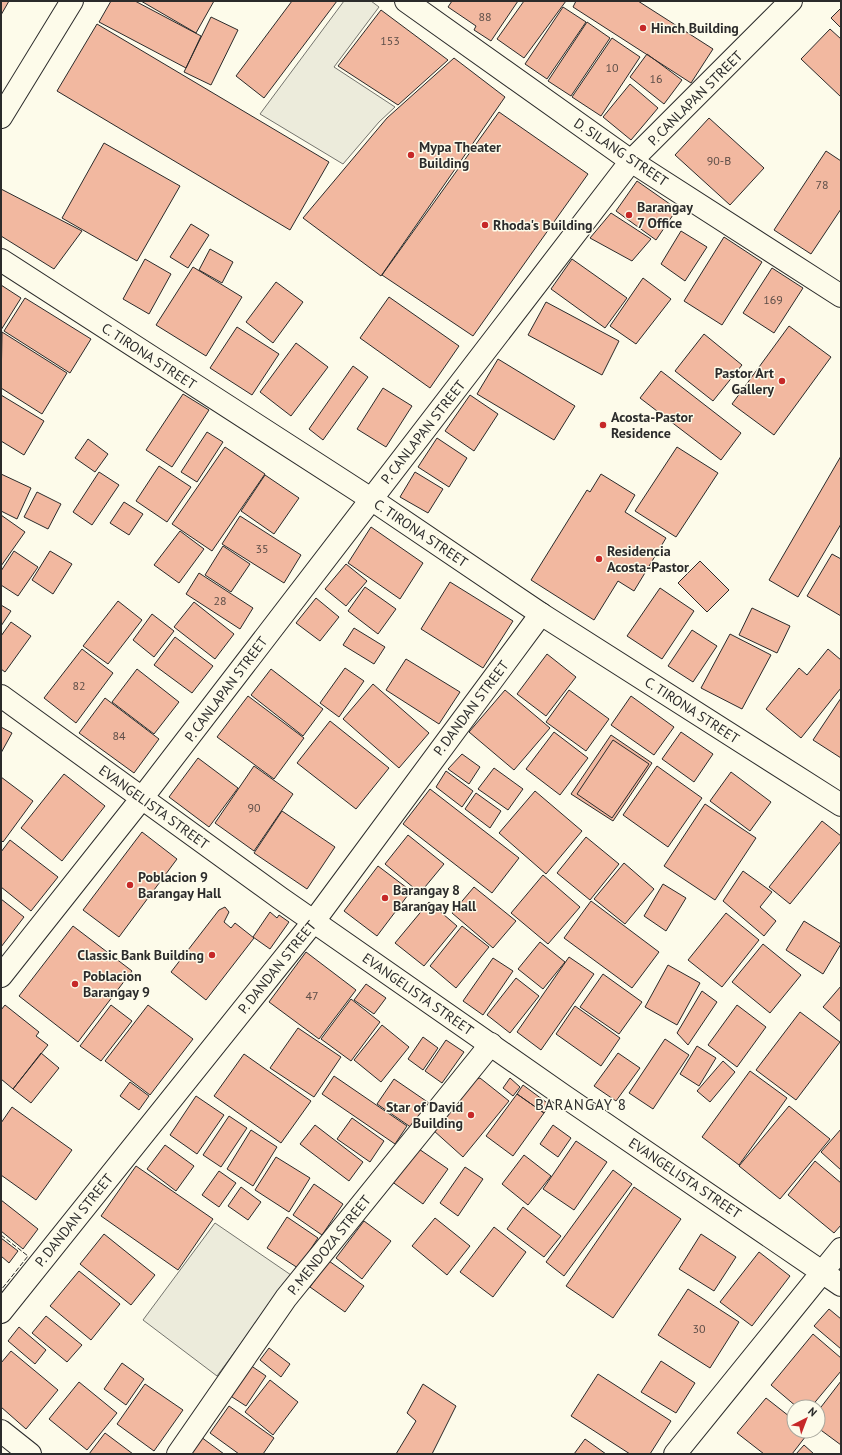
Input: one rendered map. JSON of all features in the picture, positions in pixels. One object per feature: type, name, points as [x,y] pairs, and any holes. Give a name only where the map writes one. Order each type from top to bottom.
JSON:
[{"type":"street","points":[[1,117],[72,1]]},
{"type":"street","name":"D. SILANG STREET","points":[[406,1],[631,161],[841,296]]},
{"type":"street","name":"P. CANLAPAN STREET","points":[[1,976],[142,798],[631,161],[748,45],[784,3]]},
{"type":"street","name":"C. TIRONA STREET","points":[[1,260],[371,499],[541,614],[841,805]]},
{"type":"street","name":"P. DANDAN STREET","points":[[1,1312],[314,921],[541,614]]},
{"type":"street","name":"EVANGELISTA STREET","points":[[1,696],[314,921],[841,1285]]},
{"type":"street","name":"P. MENDOZA STREET","points":[[178,1454],[286,1298],[491,1044]]},
{"type":"street","points":[[675,1454],[841,1249]]},
{"type":"street","points":[[1,1431],[30,1454]]},
{"type":"shaded area","points":[[344,1],[371,1],[379,7],[334,67],[395,107],[379,122],[343,164],[260,114]]},
{"type":"shaded area","points":[[215,1223],[291,1275],[217,1376],[143,1320]]},
{"type":"building","points":[[1,1],[9,1],[1,15]]},
{"type":"building","points":[[111,1],[135,1],[201,36],[186,68],[99,22]]},
{"type":"building","points":[[141,1],[214,1],[196,33]]},
{"type":"building","points":[[292,1],[337,1],[264,98],[236,76]]},
{"type":"building","points":[[452,1],[518,1],[491,41],[474,30],[476,26],[448,7]]},
{"type":"building","points":[[524,1],[566,1],[524,58],[497,39]]},
{"type":"building","name":"Hinch Building","points":[[576,1],[638,1],[713,49],[691,83],[573,7]]},
{"type":"building","points":[[563,7],[586,22],[547,79],[525,64]]},
{"type":"building","points":[[841,8],[841,28],[831,18]]},
{"type":"building","points":[[381,10],[448,60],[398,105],[338,66]]},
{"type":"building","points":[[211,17],[238,30],[211,85],[184,72]]},
{"type":"building","points":[[587,22],[610,38],[571,96],[548,81]]},
{"type":"building","points":[[97,24],[329,162],[290,230],[57,91]]},
{"type":"building","points":[[830,29],[841,39],[841,97],[801,59]]},
{"type":"building","points":[[612,38],[640,57],[601,116],[572,97]]},
{"type":"building","points":[[647,54],[682,80],[664,104],[630,77]]},
{"type":"building","name":"Mypa Theater Building","points":[[454,58],[505,97],[381,276],[303,218],[387,118]]},
{"type":"building","points":[[630,84],[658,108],[631,140],[603,117]]},
{"type":"building","name":"Rhoda's Building","points":[[499,112],[588,174],[473,336],[382,275]]},
{"type":"building","points":[[709,118],[764,168],[730,205],[675,155]]},
{"type":"building","points":[[104,143],[180,186],[137,261],[62,218]]},
{"type":"building","points":[[826,151],[841,161],[841,209],[811,254],[774,230]]},
{"type":"building","points":[[637,181],[677,209],[656,240],[616,211]]},
{"type":"building","points":[[1,189],[82,231],[54,269],[1,236]]},
{"type":"building","points":[[611,213],[651,239],[632,261],[590,238]]},
{"type":"building","points":[[191,224],[209,235],[188,268],[170,257]]},
{"type":"building","points":[[681,231],[707,247],[685,281],[661,264]]},
{"type":"building","points":[[724,237],[762,262],[722,325],[684,301]]},
{"type":"building","points":[[210,249],[233,262],[222,283],[199,270]]},
{"type":"building","points":[[145,259],[171,274],[149,314],[123,299]]},
{"type":"building","points":[[572,259],[627,298],[605,328],[551,289]]},
{"type":"building","points":[[193,267],[242,297],[206,356],[156,325]]},
{"type":"building","points":[[772,268],[803,288],[774,333],[743,313]]},
{"type":"building","points":[[643,278],[671,299],[636,344],[610,326]]},
{"type":"building","points":[[276,282],[303,302],[273,343],[246,322]]},
{"type":"building","points":[[1,285],[21,298],[1,330]]},
{"type":"building","points":[[389,297],[459,346],[430,388],[360,338]]},
{"type":"building","points":[[25,298],[91,339],[70,373],[4,331]]},
{"type":"building","points":[[546,302],[619,341],[602,375],[528,335]]},
{"type":"building","name":"Pastor Art Gallery","points":[[789,326],[831,357],[774,435],[732,404]]},
{"type":"building","points":[[237,327],[279,354],[252,395],[210,368]]},
{"type":"building","points":[[2,332],[67,373],[42,414],[1,388]]},
{"type":"building","points":[[704,334],[742,365],[713,401],[675,371]]},
{"type":"building","points":[[296,343],[328,367],[291,416],[260,392]]},
{"type":"building","points":[[498,359],[575,406],[554,440],[477,394]]},
{"type":"building","points":[[353,366],[368,377],[323,440],[309,429]]},
{"type":"building","points":[[661,371],[741,433],[721,460],[640,398]]},
{"type":"building","points":[[383,388],[412,406],[386,447],[357,429]]},
{"type":"building","points":[[183,394],[209,410],[172,467],[146,450]]},
{"type":"building","points":[[1,395],[44,421],[24,455],[1,441]]},
{"type":"building","points":[[470,395],[498,414],[474,451],[445,431]]},
{"type":"building","points":[[207,432],[223,442],[197,482],[181,472]]},
{"type":"building","points":[[437,438],[467,458],[449,487],[418,467]]},
{"type":"building","points":[[88,439],[108,454],[95,472],[75,458]]},
{"type":"building","points":[[225,447],[265,474],[212,551],[172,524]]},
{"type":"building","points":[[677,447],[718,473],[676,537],[635,511]]},
{"type":"building","points":[[841,456],[841,524],[798,597],[769,580]]},
{"type":"building","points":[[159,466],[191,487],[167,522],[136,501]]},
{"type":"building","points":[[99,472],[119,485],[92,525],[73,512]]},
{"type":"building","points":[[415,472],[443,489],[428,513],[400,497]]},
{"type":"building","points":[[1,474],[31,488],[17,519],[1,511]]},
{"type":"building","name":"Residencia Acosta-Pastor","points":[[601,474],[635,495],[625,512],[666,538],[634,591],[618,581],[594,620],[531,580],[587,490],[590,492]]},
{"type":"building","points":[[265,475],[299,498],[274,534],[241,511]]},
{"type":"building","points":[[37,492],[61,504],[48,529],[24,517]]},
{"type":"building","points":[[124,502],[143,514],[129,535],[110,523]]},
{"type":"building","points":[[1,515],[25,532],[1,566]]},
{"type":"building","points":[[240,516],[301,555],[284,583],[222,544]]},
{"type":"building","points":[[371,527],[423,563],[400,599],[348,563]]},
{"type":"building","points":[[180,531],[204,549],[179,583],[154,565]]},
{"type":"building","points":[[223,546],[250,564],[231,592],[205,575]]},
{"type":"building","points":[[14,551],[38,567],[18,596],[1,585],[1,571]]},
{"type":"building","points":[[50,551],[72,564],[53,594],[32,580]]},
{"type":"building","points":[[832,554],[841,559],[841,616],[807,596]]},
{"type":"building","points":[[700,561],[729,590],[707,612],[678,583]]},
{"type":"building","points":[[346,564],[367,581],[346,606],[325,589]]},
{"type":"building","points":[[199,573],[253,608],[240,629],[186,594]]},
{"type":"building","points":[[450,582],[513,621],[483,668],[421,629]]},
{"type":"building","points":[[365,587],[396,609],[378,634],[348,611]]},
{"type":"building","points":[[660,588],[694,611],[662,659],[627,636]]},
{"type":"building","points":[[316,598],[339,617],[320,641],[296,623]]},
{"type":"building","points":[[118,601],[142,620],[108,664],[83,646]]},
{"type":"building","points":[[194,602],[234,634],[215,659],[174,627]]},
{"type":"building","points":[[1,605],[11,611],[1,626]]},
{"type":"building","points":[[752,608],[790,626],[777,653],[739,635]]},
{"type":"building","points":[[152,614],[174,631],[154,657],[133,640]]},
{"type":"building","points":[[11,622],[31,636],[5,672],[1,669],[1,636]]},
{"type":"building","points":[[354,628],[385,647],[374,664],[343,645]]},
{"type":"building","points":[[692,630],[717,646],[693,682],[668,666]]},
{"type":"building","points":[[730,634],[771,655],[742,709],[701,688]]},
{"type":"building","points":[[175,637],[213,666],[192,693],[154,665]]},
{"type":"building","points":[[82,649],[113,673],[76,723],[44,698]]},
{"type":"building","points":[[828,649],[841,660],[841,688],[801,738],[766,709],[799,668],[807,675]]},
{"type":"building","points":[[547,654],[576,677],[546,716],[517,694]]},
{"type":"building","points":[[406,659],[460,692],[439,724],[386,690]]},
{"type":"building","points":[[345,668],[364,681],[339,717],[320,703]]},
{"type":"building","points":[[137,669],[179,702],[154,734],[112,702]]},
{"type":"building","points":[[271,669],[323,709],[303,736],[251,695]]},
{"type":"building","points":[[373,684],[429,733],[399,768],[343,719]]},
{"type":"building","points":[[505,690],[550,728],[514,770],[469,732]]},
{"type":"building","points":[[569,690],[609,719],[586,751],[546,722]]},
{"type":"building","points":[[248,696],[304,738],[274,779],[217,737]]},
{"type":"building","points":[[631,696],[674,727],[654,755],[611,725]]},
{"type":"building","points":[[105,698],[159,739],[134,773],[79,733]]},
{"type":"building","points":[[841,698],[841,758],[813,740]]},
{"type":"building","points":[[330,721],[389,768],[356,809],[297,763]]},
{"type":"building","points":[[1,727],[12,733],[1,753]]},
{"type":"building","points":[[554,732],[588,758],[560,795],[526,769]]},
{"type":"building","points":[[681,732],[713,754],[694,782],[662,759]]},
{"type":"building","points":[[611,735],[652,763],[613,821],[571,794]]},
{"type":"building","points":[[613,740],[649,764],[612,818],[577,794]]},
{"type":"building","points":[[462,754],[480,767],[469,784],[448,769]]},
{"type":"building","points":[[198,758],[238,788],[209,827],[169,797]]},
{"type":"building","points":[[254,766],[293,794],[254,851],[215,823]]},
{"type":"building","points":[[657,766],[702,798],[668,847],[623,815]]},
{"type":"building","points":[[494,768],[523,789],[508,810],[478,789]]},
{"type":"building","points":[[446,771],[473,791],[462,807],[436,787]]},
{"type":"building","points":[[731,772],[771,802],[750,831],[710,801]]},
{"type":"building","points":[[64,774],[105,806],[62,861],[21,828]]},
{"type":"building","points":[[1,777],[33,801],[3,842],[1,840]]},
{"type":"building","points":[[430,789],[519,858],[492,893],[403,824]]},
{"type":"building","points":[[535,791],[582,831],[546,874],[499,833]]},
{"type":"building","points":[[476,793],[501,811],[490,828],[465,809]]},
{"type":"building","points":[[705,804],[756,838],[715,900],[664,866]]},
{"type":"building","points":[[282,811],[335,847],[307,889],[254,853]]},
{"type":"building","points":[[822,821],[841,836],[841,841],[790,904],[769,887]]},
{"type":"building","name":"Poblacion 9 Barangay Hall","points":[[142,832],[177,859],[119,937],[83,910]]},
{"type":"building","points":[[408,835],[444,864],[420,893],[385,864]]},
{"type":"building","points":[[586,837],[619,864],[590,900],[557,873]]},
{"type":"building","points":[[10,840],[58,877],[31,911],[1,887],[1,852]]},
{"type":"building","points":[[624,863],[654,889],[625,924],[594,899]]},
{"type":"building","points":[[378,866],[411,891],[377,936],[344,911]]},
{"type":"building","points":[[743,871],[772,892],[760,907],[776,921],[764,936],[723,901]]},
{"type":"building","points":[[543,875],[580,907],[548,944],[511,913]]},
{"type":"building","points":[[663,884],[686,898],[666,931],[644,916]]},
{"type":"building","points":[[474,887],[516,921],[493,948],[452,913]]},
{"type":"building","points":[[1,899],[24,917],[1,947]]},
{"type":"building","points":[[591,901],[659,952],[632,988],[564,938]]},
{"type":"building","points":[[429,902],[457,926],[424,966],[395,943]]},
{"type":"building","name":"Classic Bank Building","points":[[225,907],[229,912],[224,922],[231,928],[235,923],[254,938],[206,1000],[171,972],[219,910]]},
{"type":"building","points":[[270,912],[277,918],[279,915],[289,922],[270,949],[253,937]]},
{"type":"building","points":[[726,913],[759,940],[722,987],[688,960]]},
{"type":"building","points":[[804,921],[841,944],[823,974],[786,950]]},
{"type":"building","name":"Poblacion Barangay 9","points":[[73,926],[132,971],[78,1042],[19,996]]},
{"type":"building","points":[[462,926],[489,947],[456,988],[430,966]]},
{"type":"building","points":[[540,942],[565,962],[543,989],[518,969]]},
{"type":"building","points":[[763,944],[801,975],[770,1013],[732,982]]},
{"type":"building","points":[[306,952],[356,990],[319,1039],[269,1002]]},
{"type":"building","points":[[569,957],[594,974],[541,1050],[517,1032]]},
{"type":"building","points":[[493,958],[513,971],[483,1015],[463,1001]]},
{"type":"building","points":[[668,965],[700,983],[677,1025],[645,1007]]},
{"type":"building","points":[[603,974],[642,1002],[619,1034],[580,1007]]},
{"type":"building","points":[[516,978],[539,996],[510,1033],[487,1015]]},
{"type":"building","points":[[366,984],[386,998],[374,1014],[354,1000]]},
{"type":"building","points":[[841,986],[841,1022],[823,1007]]},
{"type":"building","points":[[702,991],[717,1002],[688,1045],[677,1033]]},
{"type":"building","points":[[351,999],[380,1022],[351,1061],[321,1039]]},
{"type":"building","points":[[5,1005],[39,1032],[36,1036],[48,1045],[13,1089],[1,1079],[1,1010]]},
{"type":"building","points":[[111,1005],[132,1021],[101,1061],[80,1046]]},
{"type":"building","points":[[148,1005],[193,1039],[150,1095],[105,1061]]},
{"type":"building","points":[[737,1005],[766,1027],[737,1067],[708,1045]]},
{"type":"building","points":[[575,1006],[620,1038],[601,1066],[556,1034]]},
{"type":"building","points":[[800,1012],[840,1042],[796,1100],[756,1070]]},
{"type":"building","points":[[382,1025],[409,1047],[381,1082],[354,1060]]},
{"type":"building","points":[[298,1028],[341,1057],[314,1097],[270,1068]]},
{"type":"building","points":[[423,1037],[438,1048],[423,1070],[408,1059]]},
{"type":"building","points":[[665,1039],[689,1055],[653,1109],[629,1093]]},
{"type":"building","points":[[446,1040],[464,1052],[442,1083],[425,1071]]},
{"type":"building","points":[[697,1046],[716,1058],[699,1086],[680,1074]]},
{"type":"building","points":[[41,1053],[59,1068],[31,1103],[13,1089]]},
{"type":"building","points":[[618,1053],[640,1068],[616,1101],[594,1086]]},
{"type":"building","points":[[244,1054],[311,1101],[281,1143],[214,1096]]},
{"type":"building","points":[[723,1061],[735,1072],[710,1102],[697,1091]]},
{"type":"building","points":[[750,1071],[787,1098],[739,1165],[702,1137]]},
{"type":"building","points":[[334,1076],[407,1126],[395,1144],[322,1094]]},
{"type":"building","name":"Star of David Building","points":[[480,1078],[509,1101],[463,1157],[433,1130],[473,1080]]},
{"type":"building","points":[[510,1078],[520,1087],[513,1096],[503,1088]]},
{"type":"building","points":[[394,1079],[429,1103],[412,1128],[377,1104]]},
{"type":"building","points":[[130,1082],[149,1096],[139,1110],[120,1096]]},
{"type":"building","points":[[523,1085],[550,1105],[544,1113],[517,1094]]},
{"type":"building","points":[[517,1094],[544,1113],[513,1156],[486,1136]]},
{"type":"building","points":[[196,1096],[224,1115],[197,1154],[170,1135]]},
{"type":"building","points":[[789,1106],[830,1139],[780,1199],[739,1166]]},
{"type":"building","points":[[12,1107],[72,1150],[36,1200],[1,1175],[1,1123]]},
{"type":"building","points":[[229,1116],[247,1128],[221,1167],[203,1155]]},
{"type":"building","points":[[352,1118],[384,1141],[370,1162],[337,1139]]},
{"type":"building","points":[[315,1125],[363,1162],[349,1181],[300,1144]]},
{"type":"building","points":[[553,1125],[571,1138],[558,1157],[540,1144]]},
{"type":"building","points":[[841,1129],[841,1170],[821,1152]]},
{"type":"building","points":[[251,1130],[277,1147],[253,1186],[227,1169]]},
{"type":"building","points":[[576,1141],[607,1162],[574,1210],[543,1189]]},
{"type":"building","points":[[165,1145],[194,1166],[176,1191],[147,1169]]},
{"type":"building","points":[[416,1147],[448,1169],[423,1204],[391,1181]]},
{"type":"building","points":[[524,1155],[551,1176],[528,1205],[502,1184]]},
{"type":"building","points":[[276,1157],[310,1178],[289,1212],[255,1190]]},
{"type":"building","points":[[815,1161],[841,1183],[841,1225],[834,1233],[788,1195]]},
{"type":"building","points":[[136,1166],[213,1219],[178,1270],[101,1216]]},
{"type":"building","points":[[465,1167],[483,1179],[458,1216],[440,1203]]},
{"type":"building","points":[[613,1170],[632,1184],[564,1276],[546,1262]]},
{"type":"building","points":[[219,1171],[236,1183],[219,1207],[202,1195]]},
{"type":"building","points":[[314,1184],[343,1204],[322,1235],[293,1215]]},
{"type":"building","points":[[241,1187],[261,1202],[248,1220],[228,1206]]},
{"type":"building","points":[[634,1187],[681,1219],[613,1318],[566,1286]]},
{"type":"building","points":[[1,1200],[38,1229],[23,1249],[1,1231]]},
{"type":"building","points":[[523,1207],[561,1236],[544,1257],[507,1229]]},
{"type":"building","points":[[287,1217],[318,1238],[298,1268],[267,1248]]},
{"type":"building","points":[[435,1218],[470,1246],[447,1275],[412,1246]]},
{"type":"building","points":[[364,1221],[391,1241],[362,1279],[336,1258]]},
{"type":"building","points":[[494,1227],[526,1252],[493,1297],[460,1272]]},
{"type":"building","points":[[104,1234],[155,1275],[131,1305],[80,1264]]},
{"type":"building","points":[[701,1234],[736,1257],[714,1291],[679,1269]]},
{"type":"building","points":[[1,1238],[18,1251],[9,1263],[1,1256]]},
{"type":"building","points":[[759,1252],[790,1276],[752,1326],[720,1302]]},
{"type":"building","points":[[329,1261],[364,1286],[345,1312],[310,1287]]},
{"type":"building","points":[[79,1271],[120,1304],[91,1340],[50,1306]]},
{"type":"building","points":[[688,1289],[739,1322],[710,1368],[658,1335]]},
{"type":"building","points":[[829,1309],[841,1319],[841,1349],[814,1326]]},
{"type":"building","points":[[46,1316],[82,1345],[67,1362],[32,1333]]},
{"type":"building","points":[[19,1327],[46,1350],[35,1364],[8,1341]]},
{"type":"building","points":[[813,1334],[841,1358],[841,1371],[818,1399],[788,1399],[771,1385]]},
{"type":"building","points":[[269,1348],[290,1364],[281,1377],[260,1360]]},
{"type":"building","points":[[11,1351],[58,1390],[26,1429],[1,1407],[1,1363]]},
{"type":"building","points":[[661,1361],[695,1383],[676,1413],[641,1392]]},
{"type":"building","points":[[122,1363],[144,1379],[126,1405],[104,1389]]},
{"type":"building","points":[[250,1365],[266,1376],[246,1406],[229,1395]]},
{"type":"building","points":[[598,1374],[671,1421],[650,1454],[630,1454],[571,1416]]},
{"type":"building","points":[[270,1380],[298,1402],[273,1435],[245,1412]]},
{"type":"building","points":[[841,1381],[841,1445],[826,1434],[826,1401]]},
{"type":"building","points":[[79,1382],[117,1413],[87,1450],[49,1419]]},
{"type":"building","points":[[145,1384],[183,1410],[154,1451],[117,1424]]},
{"type":"building","points":[[423,1384],[456,1406],[432,1454],[396,1454],[416,1421],[407,1413]]},
{"type":"building","points":[[766,1398],[786,1414],[786,1439],[804,1439],[792,1454],[764,1454],[737,1433]]},
{"type":"building","points":[[229,1406],[274,1438],[263,1454],[239,1454],[210,1433]]},
{"type":"building","points":[[105,1433],[133,1454],[89,1454]]},
{"type":"building","points":[[201,1437],[224,1454],[188,1454]]},
{"type":"building","points":[[585,1439],[606,1454],[574,1454]]},
{"type":"building","points":[[804,1445],[814,1454],[796,1454]]},
{"type":"fence","points":[[1,1235],[28,1256],[1,1290]]},
{"type":"place","name":"Hinch Building","points":[[643,28]]},
{"type":"place","name":"Mypa Theater Building","points":[[411,155]]},
{"type":"place","name":"Barangay 7 Office","points":[[629,215]]},
{"type":"place","name":"Rhoda's Building","points":[[485,225]]},
{"type":"place","name":"Pastor Art Gallery","points":[[782,381]]},
{"type":"place","name":"Acosta-Pastor Residence","points":[[603,425]]},
{"type":"place","name":"Residencia Acosta-Pastor","points":[[599,559]]},
{"type":"place","name":"Poblacion 9 Barangay Hall","points":[[130,885]]},
{"type":"place","name":"Barangay 8 Barangay Hall","points":[[385,898]]},
{"type":"place","name":"Classic Bank Building","points":[[212,955]]},
{"type":"place","name":"Poblacion Barangay 9","points":[[75,984]]},
{"type":"place","name":"Star of David Building","points":[[471,1115]]},
{"type":"district","name":"BARANGAY 8","points":[[581,1105]]}]
